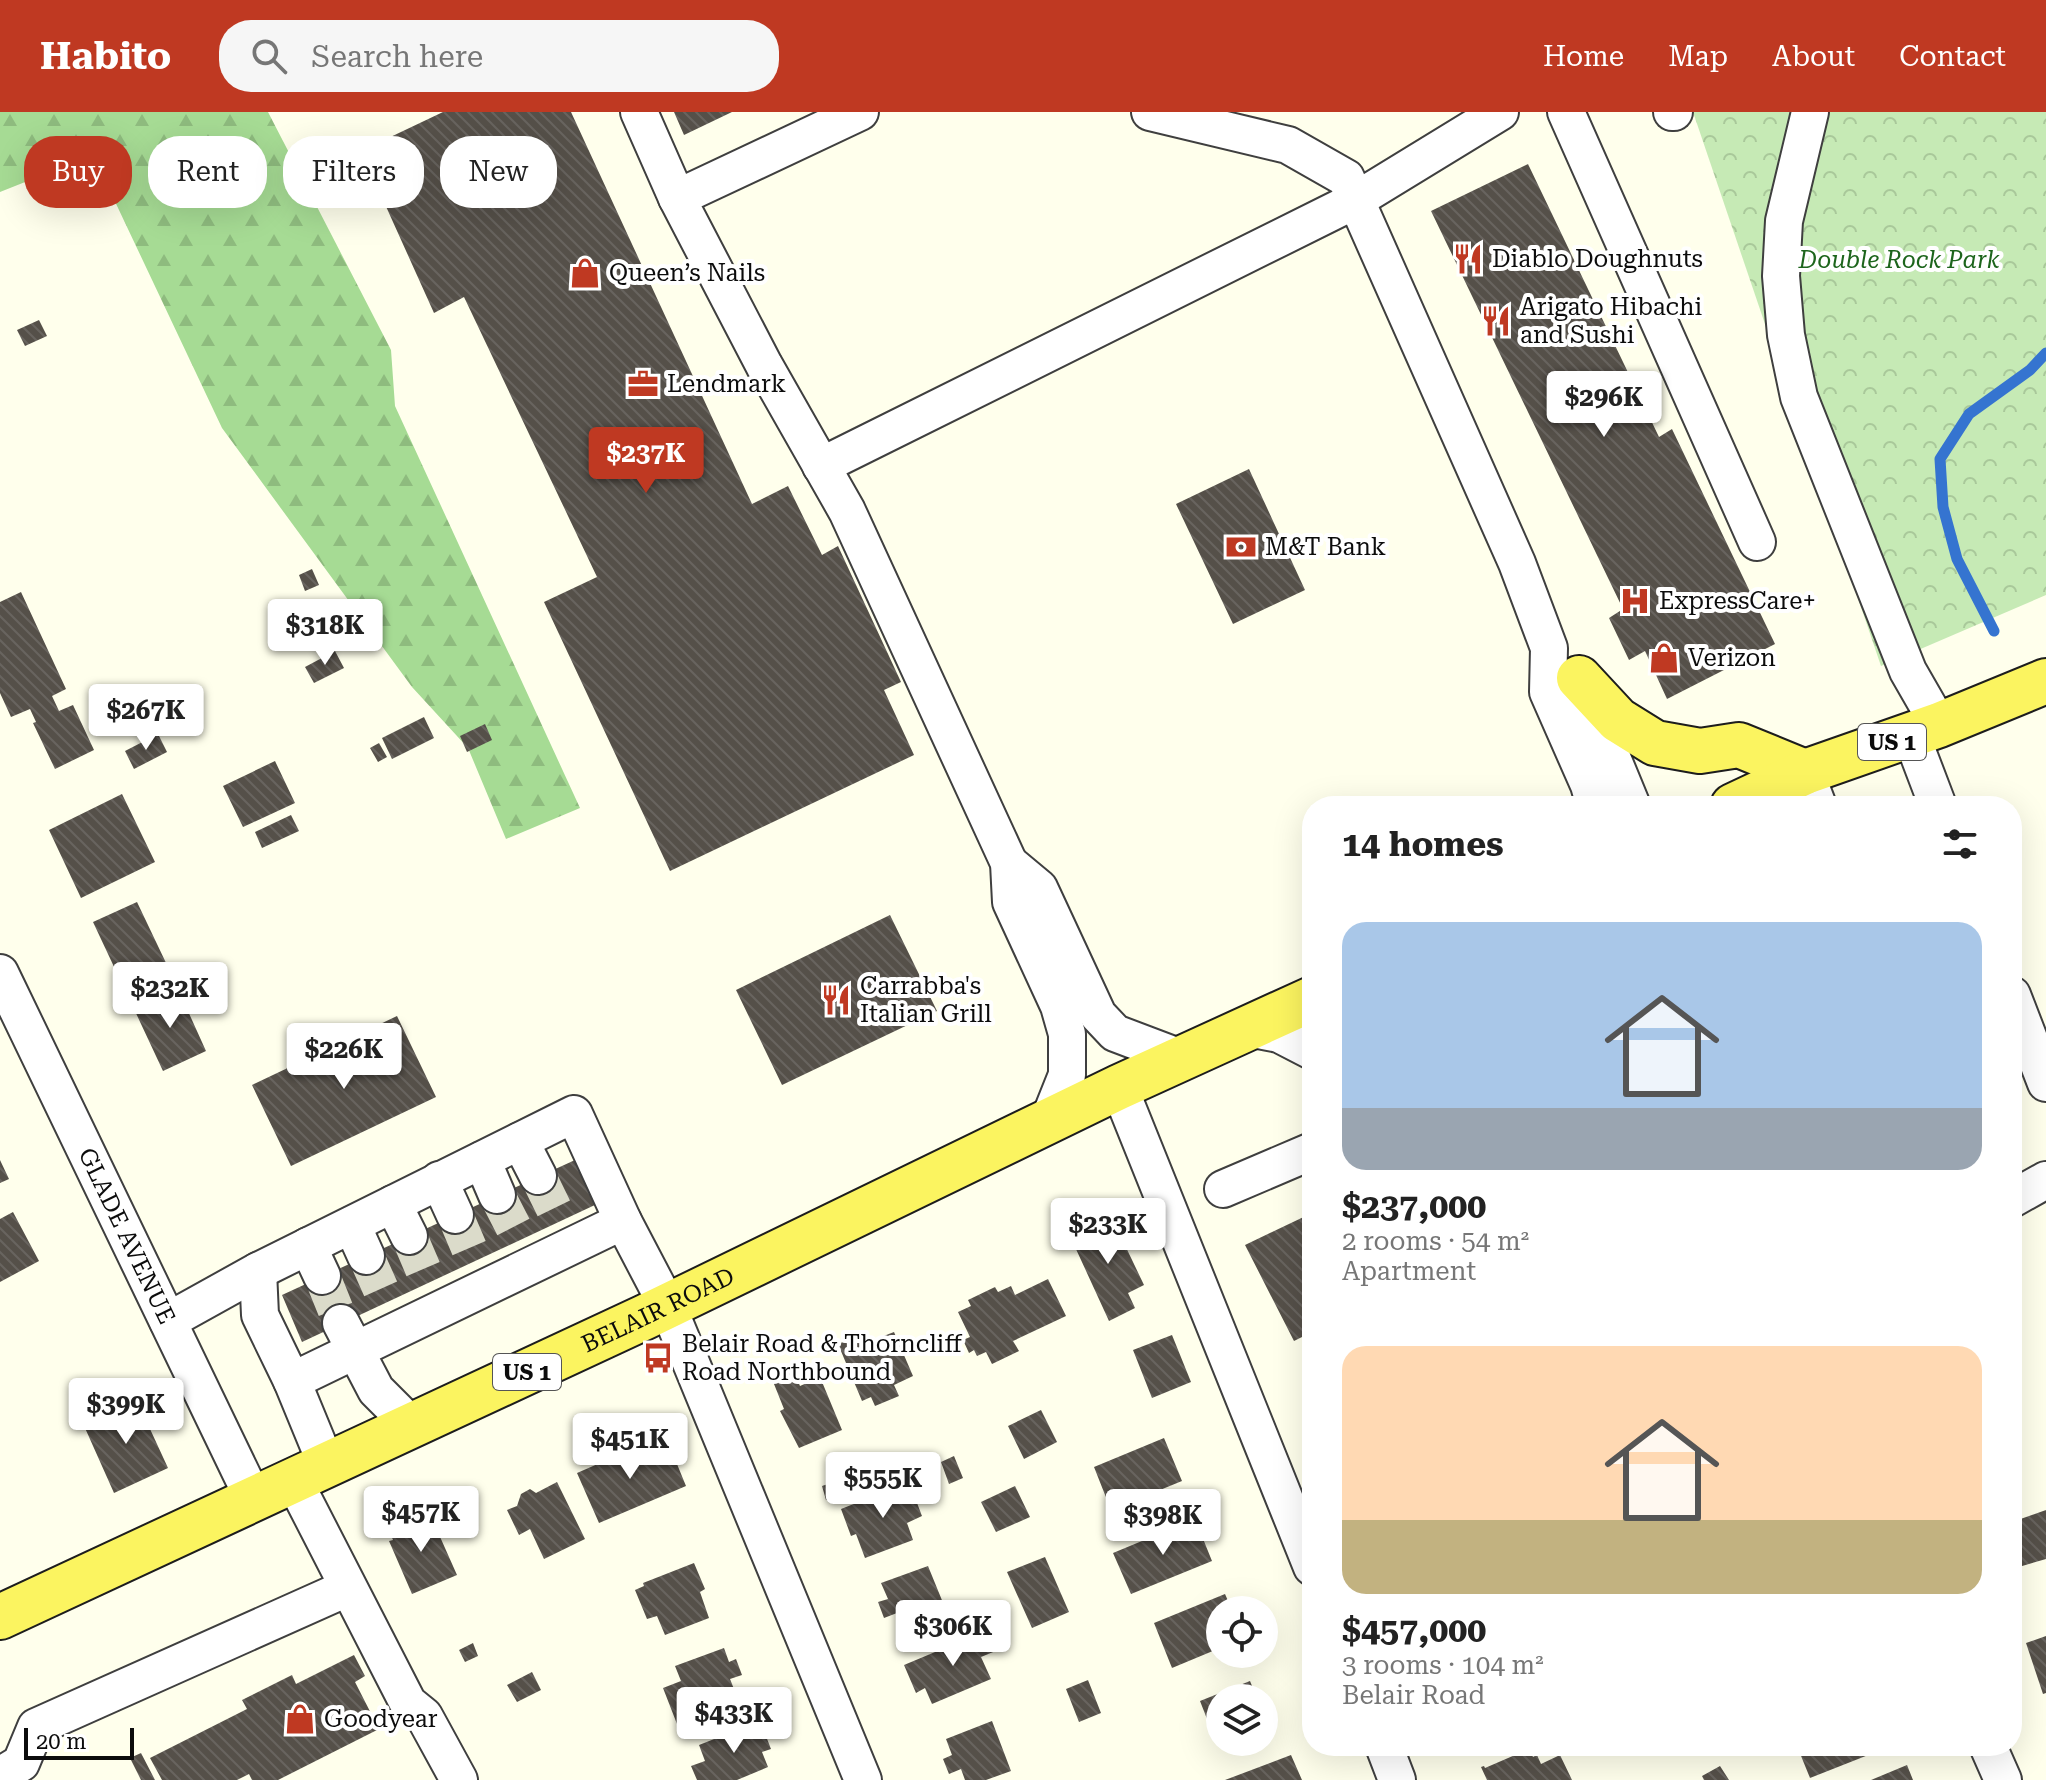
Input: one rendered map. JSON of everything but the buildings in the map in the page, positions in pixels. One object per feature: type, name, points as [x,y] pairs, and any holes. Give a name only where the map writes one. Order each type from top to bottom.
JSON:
[{"type":"main road","points":[[1564,663],[1618,720],[1655,743],[1700,751],[1739,745],[1811,789]]},
{"type":"main road","name":"US 1","points":[[1779,796],[1811,789],[1925,730],[2046,681]]},
{"type":"main road","name":"BELAIR ROAD","points":[[0,1617],[668,1307],[1049,1120],[1302,1004]]},
{"type":"street","points":[[639,112],[677,198],[764,365],[847,511],[1009,863],[1011,902],[1059,1006],[1067,1034],[1067,1075],[1049,1120]]},
{"type":"street","points":[[677,198],[860,112]]},
{"type":"street","points":[[1150,112],[1288,145],[1346,178],[1517,563],[1627,796]]},
{"type":"street","points":[[821,466],[1356,200],[1500,112]]},
{"type":"street","points":[[1566,112],[1757,542]]},
{"type":"street","points":[[1810,112],[1784,221],[1781,276],[1786,335],[1799,397],[1908,671],[1925,730],[1936,796]]},
{"type":"street","points":[[1564,663],[1548,692],[1592,796]]},
{"type":"street","points":[[1009,863],[1039,888],[1098,1015],[1115,1033],[1181,1058]]},
{"type":"street","name":"GLADE AVENUE","points":[[0,973],[254,1500]]},
{"type":"street","points":[[2022,1021],[2046,1083]]},
{"type":"street","points":[[1248,1028],[1279,1034],[1302,1046]]},
{"type":"street","points":[[1119,1087],[1300,1502]]},
{"type":"street","points":[[168,1321],[258,1271],[315,1261],[359,1241],[393,1204],[574,1114],[623,1221],[668,1307],[863,1780]]},
{"type":"street","points":[[520,1141],[538,1176]]},
{"type":"street","points":[[1223,1189],[1302,1155]]},
{"type":"street","points":[[482,1160],[497,1195]]},
{"type":"street","points":[[439,1180],[455,1215]]},
{"type":"street","points":[[2022,1193],[2046,1180]]},
{"type":"street","points":[[393,1204],[409,1236]]},
{"type":"street","points":[[292,1381],[348,1337],[567,1233],[623,1221]]},
{"type":"street","points":[[258,1271],[260,1315],[292,1381],[310,1474],[347,1588],[408,1703],[424,1716],[459,1780]]},
{"type":"street","points":[[348,1337],[376,1390],[412,1426]]},
{"type":"street","points":[[0,1776],[21,1763],[36,1727],[347,1588]]},
{"type":"street","points":[[1388,1756],[1397,1780]]},
{"type":"street","points":[[1992,1756],[2003,1780]]},
{"type":"green space","points":[[0,112],[268,112],[283,141],[283,208],[318,208],[391,350],[395,406],[580,808],[506,839],[468,748],[412,687],[222,428],[118,208],[132,208],[132,136],[24,136],[24,182],[0,192]]},
{"type":"green space","name":"Double Rock Park","points":[[1693,112],[2046,112],[2046,595],[1881,666]]},
{"type":"waterway","points":[[1994,631],[1957,559],[1943,507],[1940,459],[1969,414],[2030,370],[2046,353]]},
{"type":"tunnel","points":[[538,1176],[560,1221]]},
{"type":"tunnel","points":[[497,1195],[520,1240]]},
{"type":"tunnel","points":[[455,1215],[475,1262]]},
{"type":"tunnel","points":[[409,1236],[429,1283]]},
{"type":"tunnel","points":[[366,1256],[387,1303]]},
{"type":"tunnel","points":[[322,1276],[341,1323]]},
{"type":"place","name":"Diablo Doughnuts","points":[[1468,259]]},
{"type":"place","name":"Queen’s Nails","points":[[585,273]]},
{"type":"place","name":"Arigato Hibachi and Sushi","points":[[1496,321]]},
{"type":"place","name":"Lendmark","points":[[643,384]]},
{"type":"place","name":"M&T Bank","points":[[1241,547]]},
{"type":"place","name":"ExpressCare+","points":[[1635,601]]},
{"type":"place","name":"Verizon","points":[[1664,658]]},
{"type":"place","name":"Carrabba's Italian Grill","points":[[836,1000]]},
{"type":"place","name":"Belair Road & Thorncliff Road Northbound","points":[[658,1358]]},
{"type":"place","name":"Goodyear","points":[[300,1719]]}]
